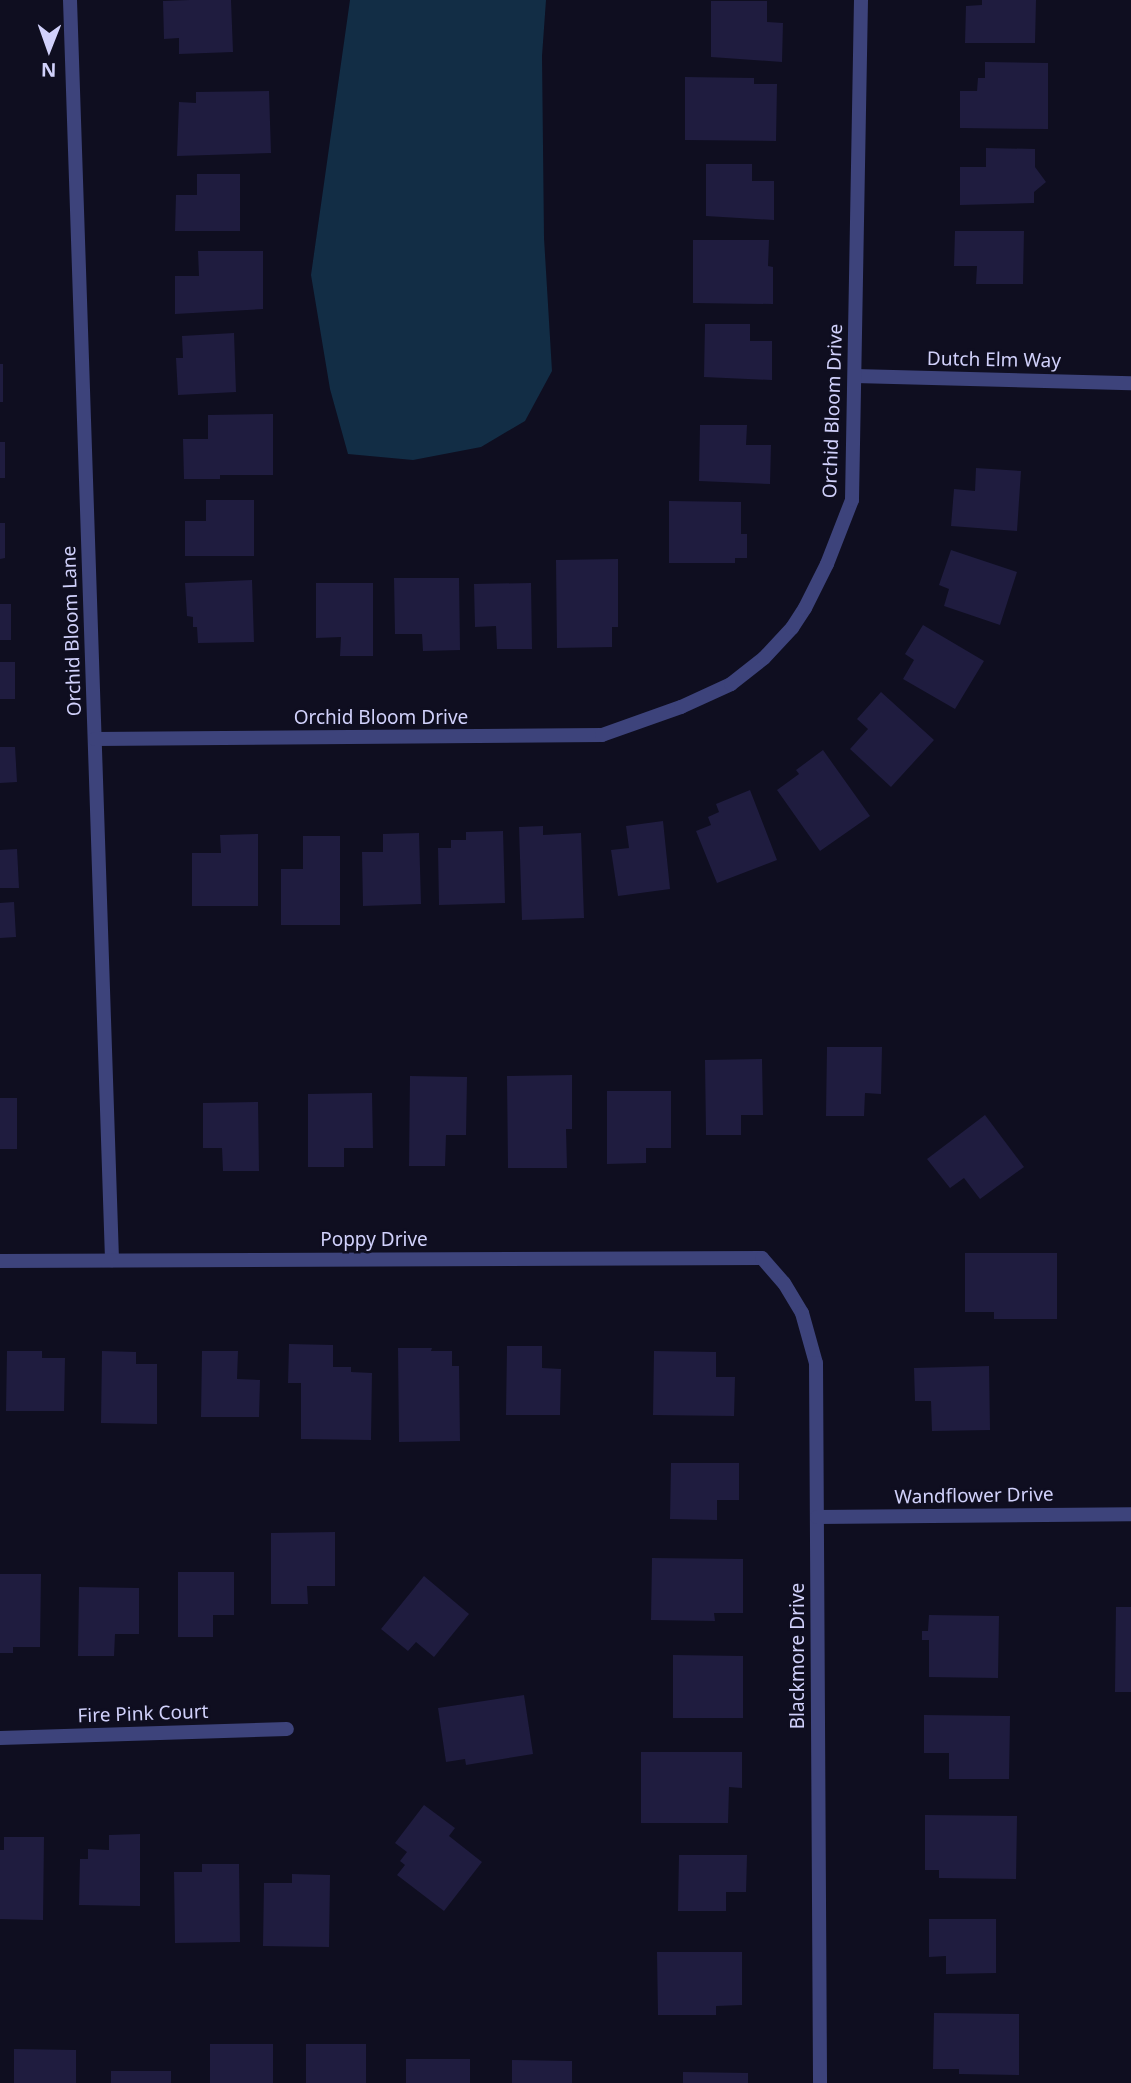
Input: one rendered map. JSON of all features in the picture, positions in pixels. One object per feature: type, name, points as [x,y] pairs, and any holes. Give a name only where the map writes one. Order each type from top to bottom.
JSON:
[{"type":"street","name":"Orchid Bloom Lane","points":[[70,0],[112,1260]]},
{"type":"street","name":"Orchid Bloom Drive","points":[[94,739],[602,735],[681,707],[731,684],[764,658],[792,628],[828,564],[852,500],[861,0]]},
{"type":"street","name":"Dutch Elm Way","points":[[855,376],[1131,383]]},
{"type":"street","name":"Poppy Drive","points":[[0,1261],[747,1256]]},
{"type":"street","name":"Blackmore Drive","points":[[747,1256],[762,1258],[784,1283],[802,1313],[816,1363],[820,2083]]},
{"type":"street","name":"Wandflower Drive","points":[[817,1517],[1131,1514]]},
{"type":"street","name":"Fire Pink Court","points":[[0,1738],[287,1729]]},
{"type":"water","points":[[350,0],[546,0],[542,56],[544,238],[552,371],[525,421],[481,447],[413,460],[348,454],[330,389],[311,275]]},
{"type":"building","points":[[231,0],[233,52],[179,54],[179,38],[164,39],[163,1]]},
{"type":"building","points":[[982,0],[1036,0],[1035,43],[965,43],[966,6],[982,5]]},
{"type":"building","points":[[711,1],[767,1],[767,22],[783,23],[782,62],[711,57]]},
{"type":"building","points":[[985,62],[1048,63],[1048,129],[960,128],[960,91],[977,91],[978,78],[985,78]]},
{"type":"building","points":[[685,77],[754,78],[754,84],[777,84],[776,141],[685,140]]},
{"type":"building","points":[[269,91],[271,153],[177,156],[179,102],[196,103],[196,92]]},
{"type":"building","points":[[986,148],[1035,149],[1035,167],[1046,182],[1034,192],[1034,203],[960,205],[960,167],[986,167]]},
{"type":"building","points":[[706,164],[752,164],[752,181],[774,181],[774,220],[706,216]]},
{"type":"building","points":[[197,174],[240,174],[240,231],[175,231],[176,195],[197,195]]},
{"type":"building","points":[[955,231],[1024,231],[1023,284],[976,284],[977,266],[954,266]]},
{"type":"building","points":[[693,240],[769,240],[768,266],[773,267],[773,304],[693,303]]},
{"type":"building","points":[[198,251],[263,251],[263,309],[175,314],[175,276],[199,276]]},
{"type":"building","points":[[705,324],[750,324],[750,341],[772,341],[772,380],[704,377]]},
{"type":"building","points":[[234,333],[236,392],[178,395],[176,358],[183,358],[182,336]]},
{"type":"building","points":[[0,364],[3,364],[3,402],[0,402]]},
{"type":"building","points":[[273,414],[273,475],[220,475],[220,479],[184,479],[183,439],[208,439],[208,415]]},
{"type":"building","points":[[700,425],[747,425],[746,445],[771,445],[770,484],[699,481]]},
{"type":"building","points":[[0,442],[5,442],[5,478],[0,478]]},
{"type":"building","points":[[976,468],[1021,471],[1017,531],[951,526],[954,489],[975,491]]},
{"type":"building","points":[[206,500],[254,500],[254,556],[185,556],[185,521],[206,521]]},
{"type":"building","points":[[669,501],[741,502],[741,534],[747,534],[747,558],[735,558],[735,563],[669,563]]},
{"type":"building","points":[[0,523],[5,523],[5,558],[0,559]]},
{"type":"building","points":[[951,550],[1017,572],[1000,625],[944,606],[949,589],[939,585]]},
{"type":"building","points":[[618,559],[618,627],[612,627],[612,647],[557,648],[556,560]]},
{"type":"building","points":[[394,578],[459,578],[460,650],[423,651],[422,634],[395,634]]},
{"type":"building","points":[[252,580],[254,642],[198,643],[193,617],[187,616],[185,583]]},
{"type":"building","points":[[316,583],[373,583],[373,656],[340,656],[341,637],[316,638]]},
{"type":"building","points":[[531,583],[532,649],[497,649],[496,626],[475,627],[474,584]]},
{"type":"building","points":[[0,604],[11,604],[11,640],[0,640]]},
{"type":"building","points":[[923,625],[984,661],[955,709],[903,679],[914,660],[905,654]]},
{"type":"building","points":[[0,662],[15,662],[15,699],[0,699]]},
{"type":"building","points":[[881,692],[934,740],[891,787],[850,749],[868,729],[857,719]]},
{"type":"building","points":[[0,747],[15,747],[17,782],[0,783]]},
{"type":"building","points":[[823,750],[870,816],[820,851],[777,790],[799,774],[796,770]]},
{"type":"building","points":[[750,790],[777,860],[717,883],[696,831],[711,825],[708,817],[719,812],[716,804]]},
{"type":"building","points":[[663,821],[670,889],[618,896],[611,850],[629,848],[626,826]]},
{"type":"building","points":[[543,826],[543,835],[581,833],[584,918],[522,920],[519,827]]},
{"type":"building","points":[[503,831],[505,903],[439,905],[438,848],[451,848],[451,840],[466,840],[466,832]]},
{"type":"building","points":[[419,833],[421,904],[363,906],[362,852],[383,852],[383,834]]},
{"type":"building","points":[[258,834],[258,906],[192,906],[192,853],[221,853],[220,835]]},
{"type":"building","points":[[303,836],[340,836],[340,925],[281,925],[281,869],[303,869]]},
{"type":"building","points":[[17,849],[19,888],[0,888],[0,850]]},
{"type":"building","points":[[14,902],[16,937],[0,938],[0,903]]},
{"type":"building","points":[[827,1047],[882,1047],[881,1094],[865,1093],[864,1116],[826,1116]]},
{"type":"building","points":[[762,1059],[763,1115],[741,1115],[741,1135],[706,1135],[705,1060]]},
{"type":"building","points":[[572,1075],[572,1129],[566,1129],[567,1168],[508,1168],[507,1076]]},
{"type":"building","points":[[410,1076],[467,1077],[466,1135],[446,1135],[445,1166],[409,1166]]},
{"type":"building","points":[[607,1091],[671,1091],[671,1148],[646,1148],[646,1163],[607,1164]]},
{"type":"building","points":[[372,1093],[373,1148],[344,1148],[344,1167],[308,1167],[308,1094]]},
{"type":"building","points":[[0,1098],[17,1098],[17,1149],[0,1149]]},
{"type":"building","points":[[258,1102],[259,1171],[223,1171],[222,1148],[203,1148],[203,1103]]},
{"type":"building","points":[[985,1115],[1024,1167],[980,1199],[964,1178],[950,1188],[927,1159]]},
{"type":"building","points":[[965,1253],[1057,1253],[1057,1319],[994,1319],[994,1312],[965,1312]]},
{"type":"building","points":[[289,1344],[333,1345],[333,1367],[351,1367],[351,1372],[372,1373],[371,1440],[301,1439],[301,1383],[288,1383]]},
{"type":"building","points":[[507,1346],[542,1346],[542,1368],[561,1369],[560,1415],[506,1415]]},
{"type":"building","points":[[398,1348],[452,1351],[452,1366],[459,1366],[460,1441],[399,1442]]},
{"type":"building","points":[[7,1351],[42,1351],[42,1358],[65,1358],[64,1411],[6,1411]]},
{"type":"building","points":[[102,1351],[136,1352],[136,1364],[157,1364],[157,1424],[101,1423]]},
{"type":"building","points":[[202,1351],[238,1351],[237,1379],[260,1380],[259,1417],[201,1417]]},
{"type":"building","points":[[654,1351],[716,1352],[716,1377],[735,1377],[734,1416],[653,1415]]},
{"type":"building","points":[[989,1366],[990,1430],[932,1431],[931,1401],[915,1401],[914,1368]]},
{"type":"building","points":[[671,1463],[739,1463],[739,1500],[717,1500],[717,1520],[670,1519]]},
{"type":"building","points":[[335,1532],[335,1586],[307,1586],[308,1604],[271,1604],[271,1533]]},
{"type":"building","points":[[652,1558],[743,1559],[743,1613],[714,1613],[715,1621],[651,1620]]},
{"type":"building","points":[[178,1572],[234,1572],[234,1615],[213,1615],[213,1637],[178,1637]]},
{"type":"building","points":[[0,1574],[41,1574],[40,1647],[13,1647],[13,1653],[0,1653]]},
{"type":"building","points":[[424,1576],[469,1614],[434,1657],[416,1642],[408,1651],[381,1629]]},
{"type":"building","points":[[79,1587],[139,1588],[139,1634],[115,1634],[114,1656],[78,1656]]},
{"type":"building","points":[[1116,1607],[1131,1607],[1131,1692],[1115,1692]]},
{"type":"building","points":[[929,1615],[999,1616],[998,1678],[929,1677],[929,1640],[922,1640],[922,1631],[928,1631]]},
{"type":"building","points":[[673,1655],[743,1656],[743,1718],[673,1718]]},
{"type":"building","points":[[524,1695],[533,1754],[466,1765],[465,1759],[446,1762],[438,1708]]},
{"type":"building","points":[[924,1715],[1010,1716],[1009,1779],[949,1779],[949,1753],[924,1753]]},
{"type":"building","points":[[641,1752],[742,1752],[742,1788],[729,1787],[728,1823],[641,1823]]},
{"type":"building","points":[[424,1805],[455,1828],[449,1836],[482,1862],[444,1911],[397,1875],[405,1865],[400,1861],[407,1852],[395,1843]]},
{"type":"building","points":[[925,1815],[1017,1816],[1016,1879],[939,1878],[939,1870],[925,1870]]},
{"type":"building","points":[[140,1834],[140,1906],[79,1905],[80,1859],[88,1859],[88,1849],[109,1850],[109,1835]]},
{"type":"building","points":[[4,1837],[44,1837],[43,1920],[0,1919],[0,1850],[4,1850]]},
{"type":"building","points":[[679,1855],[747,1855],[746,1892],[726,1892],[726,1911],[678,1911]]},
{"type":"building","points":[[202,1864],[239,1864],[240,1942],[175,1943],[174,1872],[202,1872]]},
{"type":"building","points":[[292,1874],[330,1875],[329,1947],[263,1946],[264,1883],[292,1883]]},
{"type":"building","points":[[929,1919],[996,1919],[996,1973],[946,1974],[946,1956],[929,1957]]},
{"type":"building","points":[[657,1952],[742,1952],[742,2005],[716,2006],[716,2015],[658,2015]]},
{"type":"building","points":[[934,2013],[1019,2014],[1019,2075],[959,2074],[959,2069],[933,2069]]},
{"type":"building","points":[[210,2044],[273,2044],[273,2083],[210,2083]]},
{"type":"building","points":[[306,2044],[366,2044],[366,2083],[306,2083]]},
{"type":"building","points":[[14,2049],[76,2050],[76,2083],[14,2083]]},
{"type":"building","points":[[406,2059],[470,2059],[470,2083],[406,2083]]},
{"type":"building","points":[[512,2060],[572,2061],[572,2083],[512,2083]]},
{"type":"building","points":[[111,2071],[171,2071],[171,2083],[111,2083]]},
{"type":"building","points":[[683,2072],[748,2073],[748,2083],[683,2083]]}]
